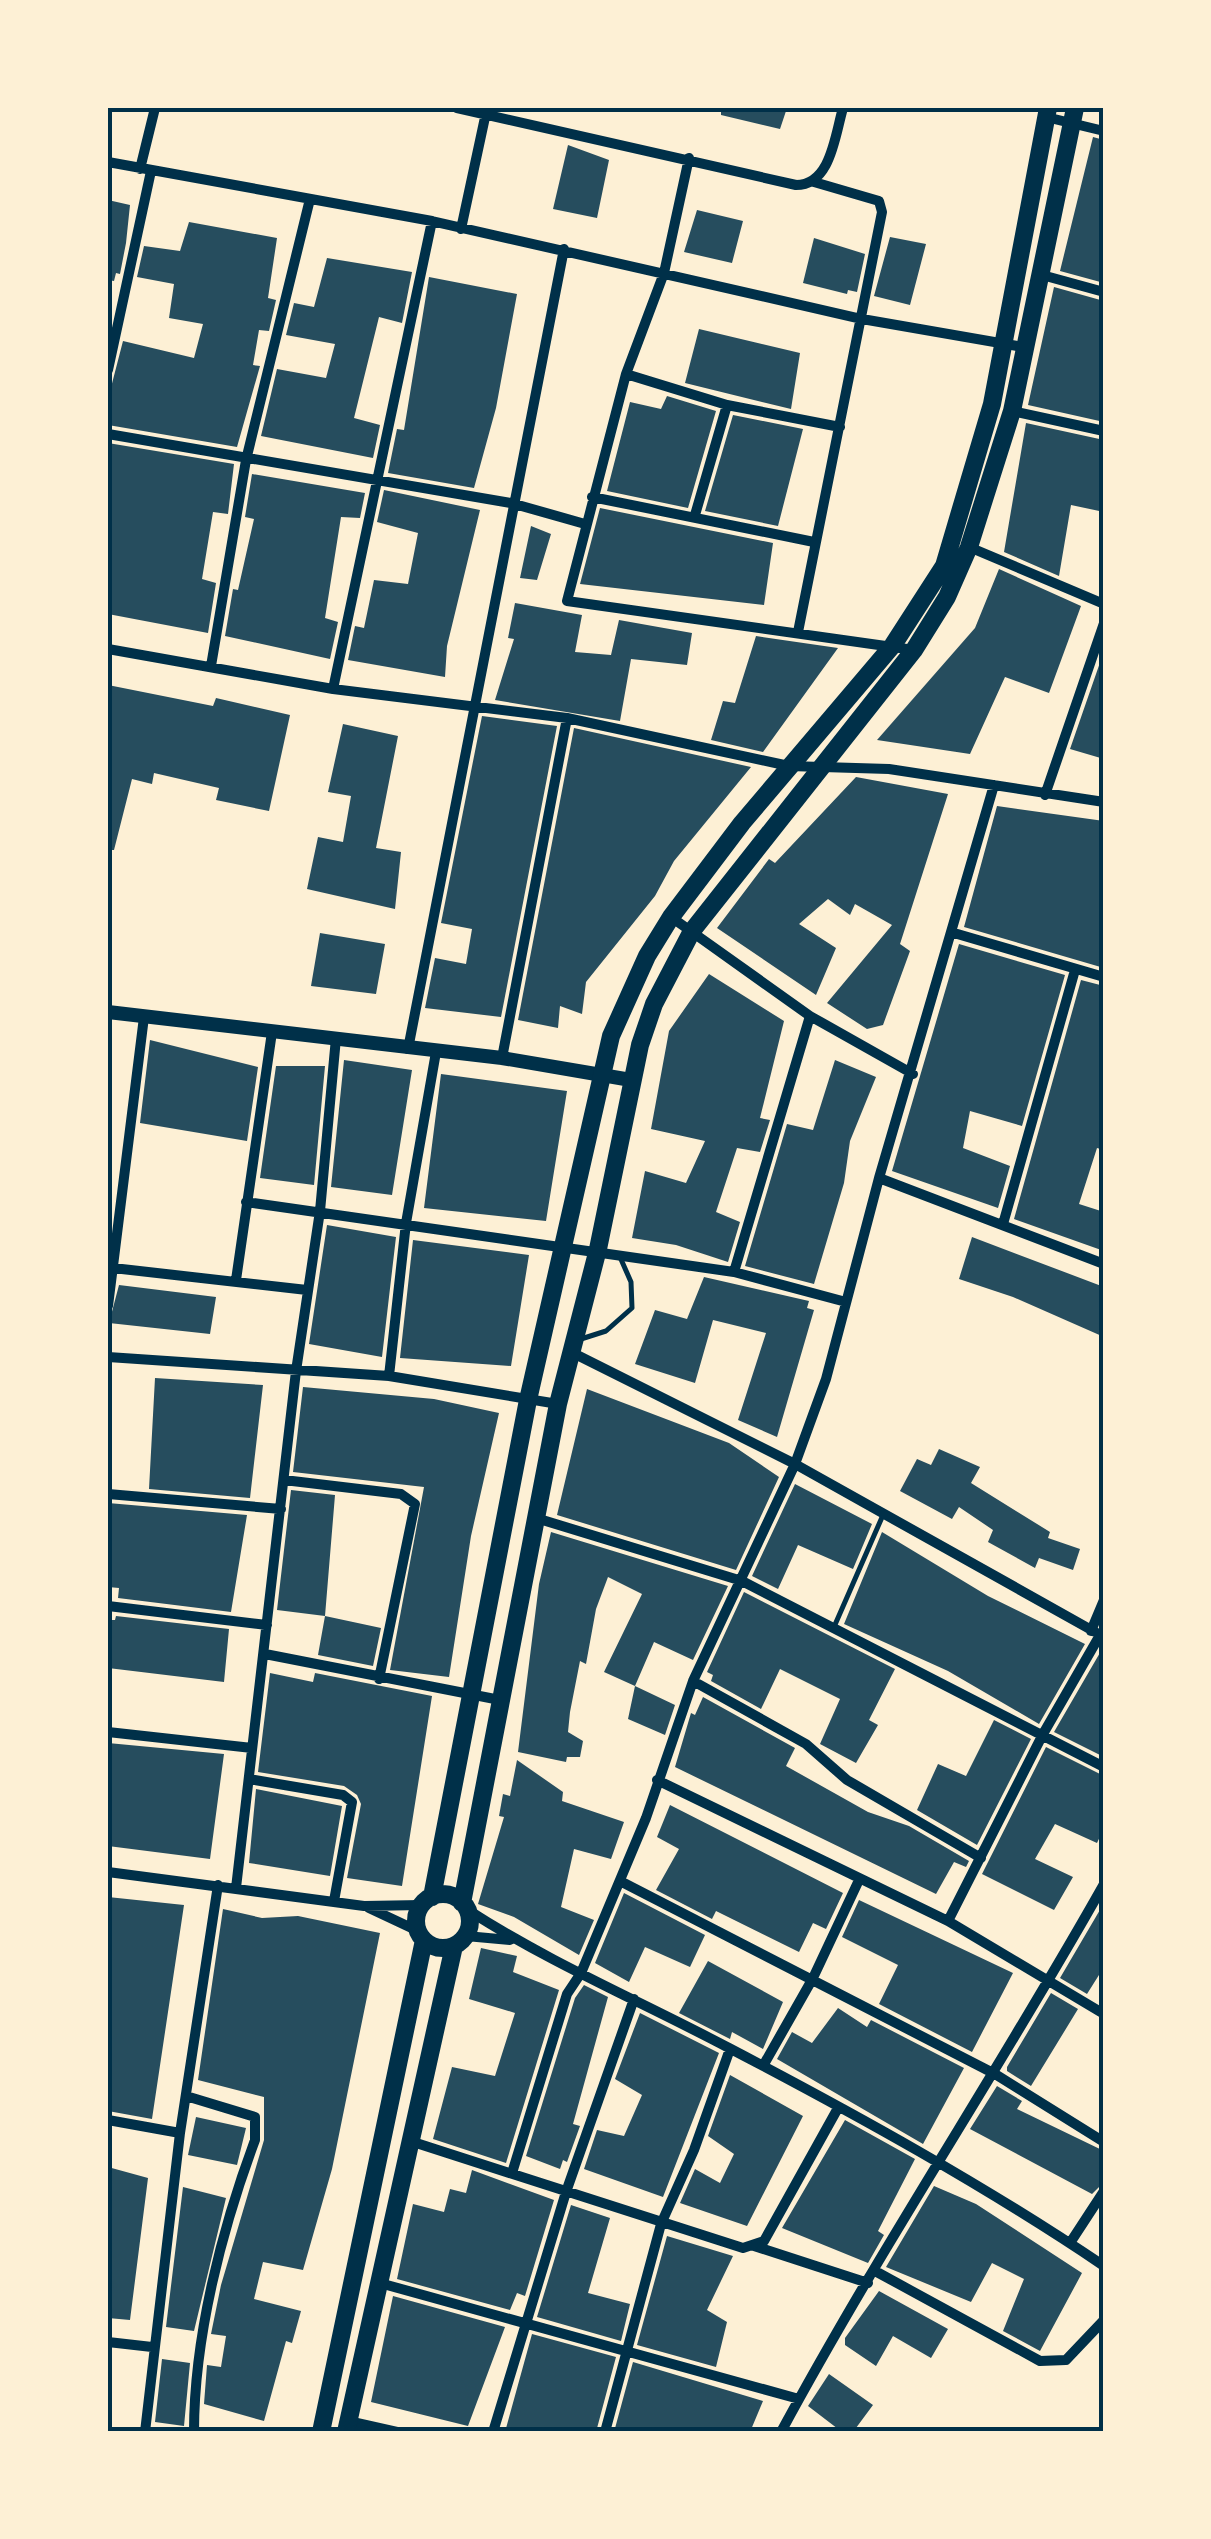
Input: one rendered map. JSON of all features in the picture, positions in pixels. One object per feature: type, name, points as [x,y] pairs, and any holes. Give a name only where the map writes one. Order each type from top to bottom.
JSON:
[{"type":"main road","points":[[321,2432],[528,1400],[600,1073],[627,997],[671,917],[789,766],[892,645],[944,566],[992,404],[1047,112]]},
{"type":"main road","points":[[347,2426],[408,2140],[460,1941],[500,1700],[558,1404],[598,1249],[631,1080],[654,1004],[692,931],[914,650],[948,598],[969,547],[1012,411],[1074,115]]},
{"type":"main road","points":[[427,1901],[448,1895],[465,1906]]},
{"type":"main road","points":[[421,1936],[433,1946],[460,1941]]},
{"type":"street","points":[[108,370],[155,108]]},
{"type":"street","points":[[457,108],[486,111],[796,186],[814,182],[879,201],[882,212],[862,319],[798,632]]},
{"type":"street","points":[[814,182],[824,168],[843,108]]},
{"type":"street","points":[[461,229],[486,111]]},
{"type":"street","points":[[1047,112],[1074,115],[1104,131]]},
{"type":"street","points":[[689,158],[664,273],[626,374],[567,601],[914,650]]},
{"type":"street","points":[[108,162],[432,222],[862,319],[1023,347]]},
{"type":"street","points":[[211,666],[246,460],[310,199]]},
{"type":"street","points":[[333,689],[432,222]]},
{"type":"street","points":[[408,1049],[564,249]]},
{"type":"street","points":[[1042,276],[1104,292]]},
{"type":"street","points":[[626,374],[727,405],[840,427]]},
{"type":"street","points":[[695,515],[727,405]]},
{"type":"street","points":[[1012,411],[1104,431]]},
{"type":"street","points":[[108,434],[512,503],[586,524]]},
{"type":"street","points":[[592,497],[814,542]]},
{"type":"street","points":[[969,547],[1104,604]]},
{"type":"street","points":[[1044,795],[1104,623]]},
{"type":"street","points":[[108,649],[333,689],[567,718],[789,766],[824,765],[1104,802]]},
{"type":"street","points":[[502,1058],[567,718]]},
{"type":"street","points":[[512,2173],[567,1994],[582,1973],[620,1882],[693,1681],[795,1464],[826,1378],[879,1178],[954,933],[994,785]]},
{"type":"street","points":[[671,917],[810,1016],[912,1074]]},
{"type":"street","points":[[954,933],[1104,977]]},
{"type":"street","points":[[1003,1224],[1075,970]]},
{"type":"street","points":[[108,1012],[502,1058],[631,1080]]},
{"type":"street","points":[[734,1272],[810,1016]]},
{"type":"street","points":[[108,1306],[120,1175],[144,1017]]},
{"type":"street","points":[[236,1280],[272,1032]]},
{"type":"street","points":[[236,1888],[296,1370],[320,1211],[336,1038]]},
{"type":"street","points":[[388,1376],[406,1223],[436,1052]]},
{"type":"street","points":[[108,1174],[120,1175]]},
{"type":"street","points":[[879,1178],[1104,1264]]},
{"type":"street","points":[[246,1202],[500,1240],[618,1252],[734,1272],[846,1302]]},
{"type":"street","points":[[113,1268],[307,1290]]},
{"type":"street","points":[[572,1346],[795,1464],[1098,1634]]},
{"type":"street","points":[[108,1357],[388,1376],[558,1404]]},
{"type":"street","points":[[284,1480],[401,1494],[415,1504],[379,1679]]},
{"type":"street","points":[[108,1494],[281,1509]]},
{"type":"street","points":[[536,1518],[742,1581],[1104,1767]]},
{"type":"street","points":[[948,1921],[1098,1634],[1104,1600]]},
{"type":"street","points":[[108,1606],[267,1625]]},
{"type":"street","points":[[265,1654],[500,1700]]},
{"type":"street","points":[[693,1681],[806,1744],[847,1780],[981,1858]]},
{"type":"street","points":[[108,1732],[252,1748]]},
{"type":"street","points":[[249,1779],[343,1795],[352,1802],[334,1902]]},
{"type":"street","points":[[657,1780],[948,1921],[1104,2014]]},
{"type":"street","points":[[108,1872],[364,1906],[427,1901]]},
{"type":"street","points":[[763,2066],[813,1978],[858,1880]]},
{"type":"street","points":[[620,1882],[994,2074],[1104,2142]]},
{"type":"street","points":[[145,2432],[180,2133],[218,1885]]},
{"type":"street","points":[[781,2432],[936,2160],[994,2074],[1103,1885]]},
{"type":"street","points":[[364,1906],[421,1936]]},
{"type":"street","points":[[465,1906],[516,1941],[763,2066],[936,2160],[1104,2266]]},
{"type":"street","points":[[460,1941],[516,1941]]},
{"type":"street","points":[[493,2432],[566,2192],[634,2000]]},
{"type":"street","points":[[605,2432],[661,2224],[694,2150],[730,2049]]},
{"type":"street","points":[[186,2096],[255,2117],[254,2140],[214,2289],[194,2402],[194,2432]]},
{"type":"street","points":[[754,2246],[764,2241],[778,2218],[838,2108]]},
{"type":"street","points":[[108,2120],[180,2133]]},
{"type":"street","points":[[408,2140],[661,2224],[732,2246],[754,2246],[868,2283]]},
{"type":"street","points":[[1070,2243],[1104,2191]]},
{"type":"street","points":[[875,2271],[1040,2361],[1066,2360],[1104,2320]]},
{"type":"street","points":[[376,2282],[799,2399]]},
{"type":"street","points":[[108,2342],[152,2348]]},
{"type":"street","points":[[347,2426],[397,2432]]},
{"type":"lane","points":[[572,1346],[606,1331],[632,1308],[631,1282],[618,1252]]},
{"type":"lane","points":[[834,1627],[882,1515]]},
{"type":"building","points":[[721,108],[787,108],[780,129],[721,115]]},
{"type":"building","points":[[1093,137],[1104,140],[1104,283],[1060,271]]},
{"type":"building","points":[[568,145],[609,160],[597,218],[553,209]]},
{"type":"building","points":[[108,200],[130,205],[120,274],[116,273],[114,281],[108,280]]},
{"type":"building","points":[[697,210],[743,221],[732,263],[684,252]]},
{"type":"building","points":[[189,222],[277,238],[268,298],[276,300],[269,331],[259,330],[253,365],[260,366],[237,447],[108,425],[108,399],[123,341],[194,358],[203,324],[169,318],[174,284],[137,277],[144,246],[180,251]]},
{"type":"building","points":[[890,237],[926,244],[910,305],[874,296]]},
{"type":"building","points":[[814,238],[865,254],[857,292],[848,290],[847,294],[803,283]]},
{"type":"building","points":[[327,258],[412,272],[402,323],[379,317],[354,418],[380,425],[373,458],[261,436],[277,369],[326,378],[335,344],[286,335],[294,303],[314,307]]},
{"type":"building","points":[[429,277],[517,294],[496,408],[474,488],[388,473],[397,429],[404,430]]},
{"type":"building","points":[[1054,287],[1104,301],[1104,422],[1028,405]]},
{"type":"building","points":[[699,329],[800,353],[791,409],[685,383]]},
{"type":"building","points":[[667,396],[716,411],[688,508],[607,491],[630,402],[661,409]]},
{"type":"building","points":[[733,415],[803,429],[778,526],[705,511]]},
{"type":"building","points":[[1026,423],[1104,440],[1104,512],[1071,505],[1059,576],[1004,552]]},
{"type":"building","points":[[108,443],[234,464],[228,514],[213,512],[202,579],[216,583],[208,633],[108,614]]},
{"type":"building","points":[[252,474],[365,493],[360,518],[341,517],[325,618],[338,622],[330,659],[225,636],[233,589],[238,590],[254,519],[245,517]]},
{"type":"building","points":[[384,490],[480,510],[447,646],[445,677],[348,660],[355,626],[364,628],[374,580],[408,584],[418,533],[377,522]]},
{"type":"building","points":[[600,508],[773,543],[764,605],[580,584]]},
{"type":"building","points":[[531,526],[551,534],[537,580],[520,578]]},
{"type":"building","points":[[999,569],[1081,606],[1049,693],[1005,677],[970,754],[877,740],[975,628]]},
{"type":"building","points":[[515,603],[582,615],[575,652],[611,655],[619,620],[692,633],[687,665],[631,659],[620,721],[495,700],[514,639],[508,638]]},
{"type":"building","points":[[756,636],[838,648],[763,752],[711,740],[723,701],[735,703]]},
{"type":"building","points":[[1104,651],[1104,759],[1070,749]]},
{"type":"building","points":[[108,685],[213,706],[216,698],[290,715],[269,811],[216,800],[219,788],[154,773],[152,784],[132,779],[114,850],[108,850]]},
{"type":"building","points":[[482,716],[557,726],[501,1017],[425,1008],[435,958],[466,964],[472,929],[441,923]]},
{"type":"building","points":[[343,724],[398,736],[376,848],[401,852],[395,909],[307,889],[318,837],[343,842],[351,796],[328,792]]},
{"type":"building","points":[[574,728],[751,767],[674,861],[655,896],[586,982],[582,1014],[560,1006],[558,1028],[518,1020]]},
{"type":"building","points":[[856,777],[948,794],[900,944],[910,951],[883,1025],[867,1029],[827,1003],[892,925],[855,904],[850,915],[828,899],[799,924],[836,948],[816,995],[717,928],[769,859],[775,863]]},
{"type":"building","points":[[997,806],[1104,821],[1104,968],[964,927]]},
{"type":"building","points":[[320,933],[385,944],[376,994],[311,986]]},
{"type":"building","points":[[959,944],[1065,975],[1022,1126],[970,1111],[963,1148],[1010,1166],[998,1208],[892,1171]]},
{"type":"building","points":[[709,974],[784,1021],[760,1118],[770,1120],[760,1152],[737,1148],[716,1212],[740,1222],[728,1262],[676,1245],[632,1238],[645,1171],[686,1183],[705,1141],[651,1129],[669,1031]]},
{"type":"building","points":[[1081,980],[1104,986],[1104,1150],[1097,1148],[1079,1204],[1104,1212],[1104,1251],[1014,1219]]},
{"type":"building","points":[[150,1040],[258,1067],[247,1141],[140,1123]]},
{"type":"building","points":[[344,1060],[412,1070],[392,1195],[331,1187]]},
{"type":"building","points":[[835,1060],[876,1077],[850,1141],[844,1183],[814,1284],[745,1266],[787,1124],[813,1130]]},
{"type":"building","points":[[276,1066],[325,1066],[314,1185],[260,1178]]},
{"type":"building","points":[[441,1074],[567,1091],[546,1221],[424,1208]]},
{"type":"building","points":[[327,1225],[396,1237],[382,1357],[309,1344]]},
{"type":"building","points":[[972,1237],[1104,1287],[1104,1337],[1013,1297],[959,1279]]},
{"type":"building","points":[[413,1240],[529,1255],[511,1366],[400,1358]]},
{"type":"building","points":[[704,1277],[809,1301],[807,1308],[814,1310],[777,1437],[738,1420],[766,1333],[713,1320],[695,1383],[635,1364],[655,1310],[687,1319]]},
{"type":"building","points":[[119,1285],[216,1297],[210,1334],[109,1323]]},
{"type":"building","points":[[155,1378],[263,1385],[250,1498],[149,1489]]},
{"type":"building","points":[[303,1387],[434,1399],[499,1413],[471,1536],[449,1677],[390,1670],[424,1487],[293,1472]]},
{"type":"building","points":[[587,1389],[729,1443],[779,1477],[736,1570],[557,1515]]},
{"type":"building","points":[[939,1449],[980,1467],[971,1483],[1050,1532],[1048,1538],[1080,1549],[1073,1570],[1039,1558],[1035,1568],[988,1542],[993,1530],[959,1507],[952,1519],[900,1491],[917,1459],[931,1465]]},
{"type":"building","points":[[795,1484],[872,1524],[853,1569],[798,1545],[778,1589],[752,1576]]},
{"type":"building","points":[[291,1490],[335,1495],[325,1616],[277,1610]]},
{"type":"building","points":[[108,1503],[247,1515],[231,1612],[118,1598],[119,1588],[108,1587]]},
{"type":"building","points":[[551,1532],[728,1586],[693,1660],[654,1642],[635,1686],[604,1672],[642,1594],[608,1577],[596,1609],[586,1664],[580,1661],[570,1712],[568,1732],[583,1741],[580,1757],[567,1757],[566,1762],[518,1752],[539,1584]]},
{"type":"building","points":[[882,1532],[988,1596],[1085,1644],[1039,1724],[948,1671],[844,1624]]},
{"type":"building","points":[[744,1592],[895,1669],[869,1720],[878,1725],[856,1763],[820,1744],[840,1699],[780,1669],[761,1709],[711,1681],[713,1675],[707,1672]]},
{"type":"building","points":[[116,1616],[229,1629],[224,1682],[108,1668],[108,1620],[115,1620]]},
{"type":"building","points":[[325,1616],[381,1628],[373,1666],[318,1655]]},
{"type":"building","points":[[1101,1651],[1104,1652],[1104,1757],[1054,1732]]},
{"type":"building","points":[[270,1673],[313,1682],[315,1673],[432,1696],[402,1886],[347,1878],[361,1804],[357,1795],[344,1786],[258,1772]]},
{"type":"building","points":[[635,1686],[675,1705],[665,1735],[628,1719]]},
{"type":"building","points":[[703,1697],[795,1748],[786,1766],[868,1812],[909,1826],[969,1861],[966,1867],[954,1862],[936,1894],[675,1767],[691,1713],[695,1715]]},
{"type":"building","points":[[994,1720],[1031,1739],[977,1845],[917,1810],[938,1764],[966,1776]]},
{"type":"building","points":[[108,1743],[224,1754],[210,1859],[108,1846]]},
{"type":"building","points":[[1046,1747],[1104,1776],[1104,1828],[1097,1843],[1055,1824],[1035,1859],[1073,1877],[1054,1910],[982,1874]]},
{"type":"building","points":[[517,1760],[563,1792],[562,1801],[624,1822],[611,1859],[574,1849],[561,1907],[594,1920],[579,1955],[514,1917],[478,1904],[504,1817],[499,1816],[503,1794],[510,1796]]},
{"type":"building","points":[[256,1789],[342,1806],[330,1876],[249,1863]]},
{"type":"building","points":[[670,1805],[843,1893],[826,1929],[813,1923],[799,1952],[716,1911],[712,1919],[656,1890],[679,1849],[657,1837]]},
{"type":"building","points":[[624,1893],[705,1935],[690,1967],[645,1947],[629,1982],[595,1963]]},
{"type":"building","points":[[108,1897],[184,1905],[152,2119],[108,2111]]},
{"type":"building","points":[[859,1900],[1013,1973],[972,2052],[879,2004],[898,1965],[842,1937]]},
{"type":"building","points":[[1104,1903],[1104,1967],[1087,1994],[1060,1978]]},
{"type":"building","points":[[223,1909],[262,1918],[298,1916],[380,1933],[332,2169],[303,2270],[263,2262],[254,2299],[301,2311],[292,2343],[286,2341],[264,2421],[204,2404],[207,2365],[221,2367],[226,2336],[211,2334],[221,2285],[264,2140],[264,2097],[198,2080]]},
{"type":"building","points":[[481,1948],[517,1956],[513,1972],[559,1990],[506,2163],[433,2139],[452,2067],[495,2076],[515,2013],[469,1999]]},
{"type":"building","points":[[708,1961],[783,2002],[763,2049],[732,2032],[730,2039],[679,2013]]},
{"type":"building","points":[[584,1985],[608,1997],[573,2124],[580,2126],[567,2162],[563,2160],[560,2169],[526,2156],[575,1998]]},
{"type":"building","points":[[1051,1993],[1078,2009],[1031,2086],[1007,2071],[1007,2067]]},
{"type":"building","points":[[838,2008],[867,2027],[871,2020],[964,2068],[923,2144],[777,2059],[792,2032],[812,2043]]},
{"type":"building","points":[[640,2013],[719,2053],[663,2197],[584,2169],[597,2130],[624,2136],[642,2095],[615,2079]]},
{"type":"building","points":[[730,2075],[803,2116],[747,2226],[680,2203],[695,2169],[720,2183],[734,2154],[708,2136]]},
{"type":"building","points":[[997,2086],[1022,2101],[1017,2109],[1104,2151],[1104,2182],[1092,2194],[970,2129]]},
{"type":"building","points":[[196,2117],[246,2128],[237,2165],[188,2155]]},
{"type":"building","points":[[845,2120],[915,2159],[878,2231],[884,2235],[868,2263],[782,2228]]},
{"type":"building","points":[[108,2167],[148,2178],[130,2320],[108,2318]]},
{"type":"building","points":[[472,2170],[554,2200],[525,2296],[517,2293],[510,2310],[397,2279],[413,2204],[444,2212],[450,2189],[466,2193]]},
{"type":"building","points":[[934,2186],[976,2204],[1082,2273],[1040,2351],[1003,2331],[1024,2279],[992,2263],[971,2302],[886,2267]]},
{"type":"building","points":[[183,2187],[226,2198],[194,2331],[166,2327]]},
{"type":"building","points":[[571,2205],[610,2218],[588,2293],[630,2304],[621,2341],[537,2317]]},
{"type":"building","points":[[667,2236],[733,2256],[707,2310],[727,2322],[716,2367],[637,2345]]},
{"type":"building","points":[[879,2291],[948,2329],[931,2358],[893,2336],[876,2366],[845,2345],[845,2338]]},
{"type":"building","points":[[393,2296],[505,2327],[468,2426],[371,2402]]},
{"type":"building","points":[[532,2334],[616,2357],[596,2432],[505,2432]]},
{"type":"building","points":[[162,2359],[190,2363],[184,2426],[155,2422]]},
{"type":"building","points":[[633,2362],[763,2401],[750,2432],[614,2432]]},
{"type":"building","points":[[829,2374],[873,2405],[853,2432],[842,2432],[808,2406]]}]
